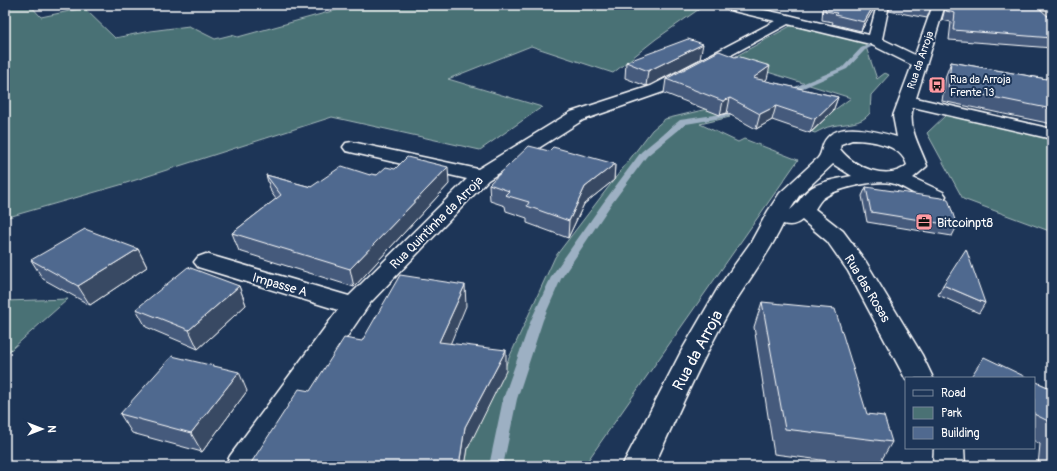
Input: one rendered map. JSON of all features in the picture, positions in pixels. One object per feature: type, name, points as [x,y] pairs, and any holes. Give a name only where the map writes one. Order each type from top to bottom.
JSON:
[{"type":"street","points":[[875,41],[883,5]]},
{"type":"street","name":"Rua da Arroja","points":[[885,177],[936,196],[924,184],[919,175],[917,162],[906,139],[904,108],[939,5]]},
{"type":"street","points":[[733,7],[875,41],[919,63]]},
{"type":"street","name":"Rua Quintinha da Arroja","points":[[241,466],[360,297],[481,176],[577,116],[657,89],[788,19]]},
{"type":"street","points":[[851,135],[871,130],[904,108],[993,119],[1052,134]]},
{"type":"street","points":[[851,135],[874,136],[899,144],[910,151],[917,162]]},
{"type":"street","name":"Rua da Arroja","points":[[638,466],[688,362],[727,294],[764,239],[784,201],[820,167],[829,156],[831,144],[835,140],[851,135]]},
{"type":"street","points":[[352,147],[481,176]]},
{"type":"street","points":[[831,150],[836,158],[848,167],[885,177]]},
{"type":"street","name":"Rua da Arroja","points":[[764,239],[802,210],[815,195],[831,186],[885,177],[905,176],[913,172],[917,162]]},
{"type":"street","name":"Rua das Rosas","points":[[802,210],[834,236],[858,268],[919,377]]},
{"type":"street","name":"Impasse A","points":[[206,262],[354,306]]},
{"type":"street","points":[[949,449],[949,466]]},
{"type":"green space","points":[[5,5],[30,5],[41,17],[84,8],[115,38],[150,31],[189,26],[215,39],[231,35],[238,37],[354,5],[705,5],[656,39],[613,73],[531,46],[448,79],[542,107],[480,150],[332,117],[120,185],[5,218]]},
{"type":"green space","points":[[794,24],[868,41],[866,47],[877,79],[885,73],[889,75],[871,95],[870,113],[862,120],[853,123],[830,126],[815,133],[812,132],[833,111],[851,98],[729,60]]},
{"type":"green space","points":[[707,109],[730,117],[700,124],[738,142],[744,139],[798,160],[584,466],[465,466],[468,448],[555,257],[652,130],[665,119]]},
{"type":"green space","points":[[947,114],[1052,137],[1052,232],[963,199],[927,133]]},
{"type":"green space","points":[[68,299],[5,355],[5,301]]},
{"type":"building","points":[[825,5],[874,5],[864,22],[835,15],[837,13],[825,11]]},
{"type":"building","points":[[910,5],[932,5],[930,8]]},
{"type":"building","points":[[947,5],[1052,5],[1039,8],[1052,20],[1052,38],[953,30],[955,13],[946,11]]},
{"type":"building","points":[[688,39],[703,44],[648,71],[626,62]]},
{"type":"building","points":[[719,51],[735,57],[737,56],[770,66],[753,78],[838,97],[815,119],[776,106],[760,114],[730,98],[723,101],[666,79]]},
{"type":"building","points":[[951,62],[1052,80],[1052,109],[948,88]]},
{"type":"building","points":[[529,146],[549,151],[553,147],[615,164],[585,187],[569,221],[527,206],[529,202],[505,195],[509,191],[489,184]]},
{"type":"building","points":[[407,157],[448,167],[350,269],[232,233],[281,195],[266,175],[311,187],[342,166],[370,175],[377,175],[386,167],[395,169]]},
{"type":"building","points":[[866,187],[948,199],[957,226],[871,212]]},
{"type":"building","points":[[85,229],[138,249],[78,286],[31,260]]},
{"type":"building","points":[[966,249],[985,303],[943,285]]},
{"type":"building","points":[[188,267],[239,286],[189,330],[136,309]]},
{"type":"building","points":[[400,275],[465,285],[439,342],[506,350],[465,427],[459,466],[249,466],[299,389],[310,391],[344,338],[362,341]]},
{"type":"building","points":[[762,302],[835,309],[867,414],[884,416],[892,442],[785,429]]},
{"type":"building","points":[[172,356],[239,372],[191,433],[120,414]]},
{"type":"building","points":[[984,357],[1026,377],[971,377]]},
{"type":"building","points":[[1035,381],[1052,389],[1052,423],[1035,414]]},
{"type":"waterway","points":[[784,93],[845,68],[863,49],[870,46]]},
{"type":"waterway","points":[[496,466],[510,399],[537,320],[556,278],[606,205],[644,154],[683,122],[722,116],[742,110]]},
{"type":"place","name":"Rua da Arroja Frente 13","points":[[937,85]]},
{"type":"place","name":"Bitcoinpt8","points":[[924,222]]}]
